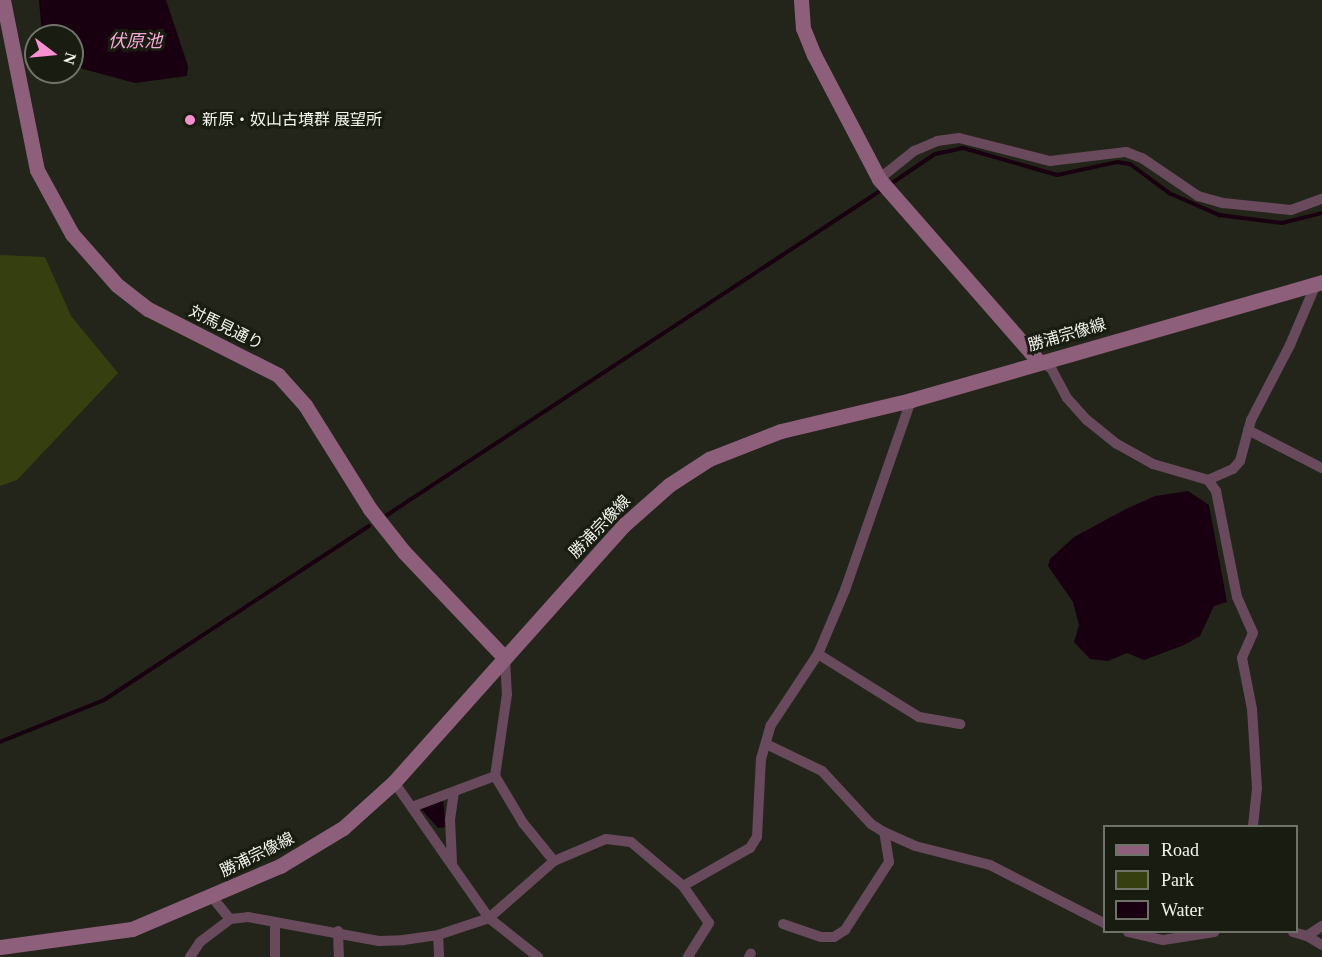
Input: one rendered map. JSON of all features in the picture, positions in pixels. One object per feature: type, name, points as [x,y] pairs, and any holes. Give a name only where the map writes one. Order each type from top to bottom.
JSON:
[{"type":"main road","name":"対馬見通り","points":[[3,0],[37,170],[72,234],[117,285],[148,309],[278,375],[305,405],[370,509],[404,552],[505,658]]},
{"type":"main road","points":[[801,0],[803,28],[817,63],[884,184],[1039,362]]},
{"type":"main road","name":"勝浦宗像線","points":[[0,947],[116,933],[212,897],[317,846],[363,813],[394,782],[624,525],[669,485],[709,459],[781,431],[911,400],[1319,283]]},
{"type":"street","points":[[884,184],[914,151],[937,141],[959,138],[1050,160],[1126,152],[1142,158],[1198,196],[1223,203],[1291,210],[1322,199]]},
{"type":"street","points":[[1039,362],[1051,368],[1067,398],[1087,420],[1124,449],[1153,464],[1209,480],[1233,469],[1240,461],[1248,430],[1319,283]]},
{"type":"street","points":[[682,886],[750,848],[757,837],[761,759],[766,744],[783,703],[818,654],[845,590],[911,400]]},
{"type":"street","points":[[1248,430],[1322,468]]},
{"type":"street","points":[[1209,480],[1222,505],[1232,576],[1253,633],[1242,658],[1252,709],[1257,788],[1253,825]]},
{"type":"street","points":[[818,654],[919,717],[960,724]]},
{"type":"street","points":[[505,658],[507,694],[495,776],[523,823],[554,861]]},
{"type":"street","points":[[766,744],[822,771],[872,824],[884,832],[915,846],[990,865],[1103,922]]},
{"type":"street","points":[[412,807],[495,776]]},
{"type":"street","points":[[394,782],[489,918],[538,957]]},
{"type":"street","points":[[452,862],[450,820],[454,792]]},
{"type":"street","points":[[783,924],[821,937],[834,937],[845,930],[889,862],[884,832]]},
{"type":"street","points":[[190,957],[200,942],[230,919],[248,917],[338,931],[379,941],[438,935],[489,918],[554,861],[606,839],[625,841],[682,886],[709,923],[688,957]]},
{"type":"street","points":[[212,897],[230,919]]},
{"type":"street","points":[[275,922],[275,957]]},
{"type":"street","points":[[1307,936],[1322,926]]},
{"type":"street","points":[[338,931],[339,957]]},
{"type":"street","points":[[1132,933],[1162,940],[1208,933]]},
{"type":"street","points":[[1296,933],[1322,945]]},
{"type":"street","points":[[438,935],[439,957]]},
{"type":"green space","points":[[0,255],[45,257],[71,316],[118,373],[17,480],[0,486]]},
{"type":"water","name":"伏原池","points":[[39,0],[166,0],[188,66],[187,76],[135,83],[84,69],[84,24],[41,24]]},
{"type":"water","points":[[1188,491],[1209,505],[1227,602],[1214,606],[1200,636],[1184,645],[1144,660],[1127,653],[1108,661],[1090,659],[1074,642],[1079,625],[1073,602],[1048,566],[1050,559],[1074,537],[1124,510],[1155,496]]},
{"type":"water","points":[[443,800],[446,827],[438,828],[421,809]]},
{"type":"waterway","points":[[889,185],[935,154],[963,148],[1057,175],[1117,162],[1130,164],[1169,193],[1219,215],[1282,223],[1322,213]]},
{"type":"waterway","points":[[387,515],[883,189]]},
{"type":"waterway","points":[[0,742],[104,700],[369,526]]},
{"type":"place","name":"新原・奴山古墳群 展望所","points":[[190,120]]}]
